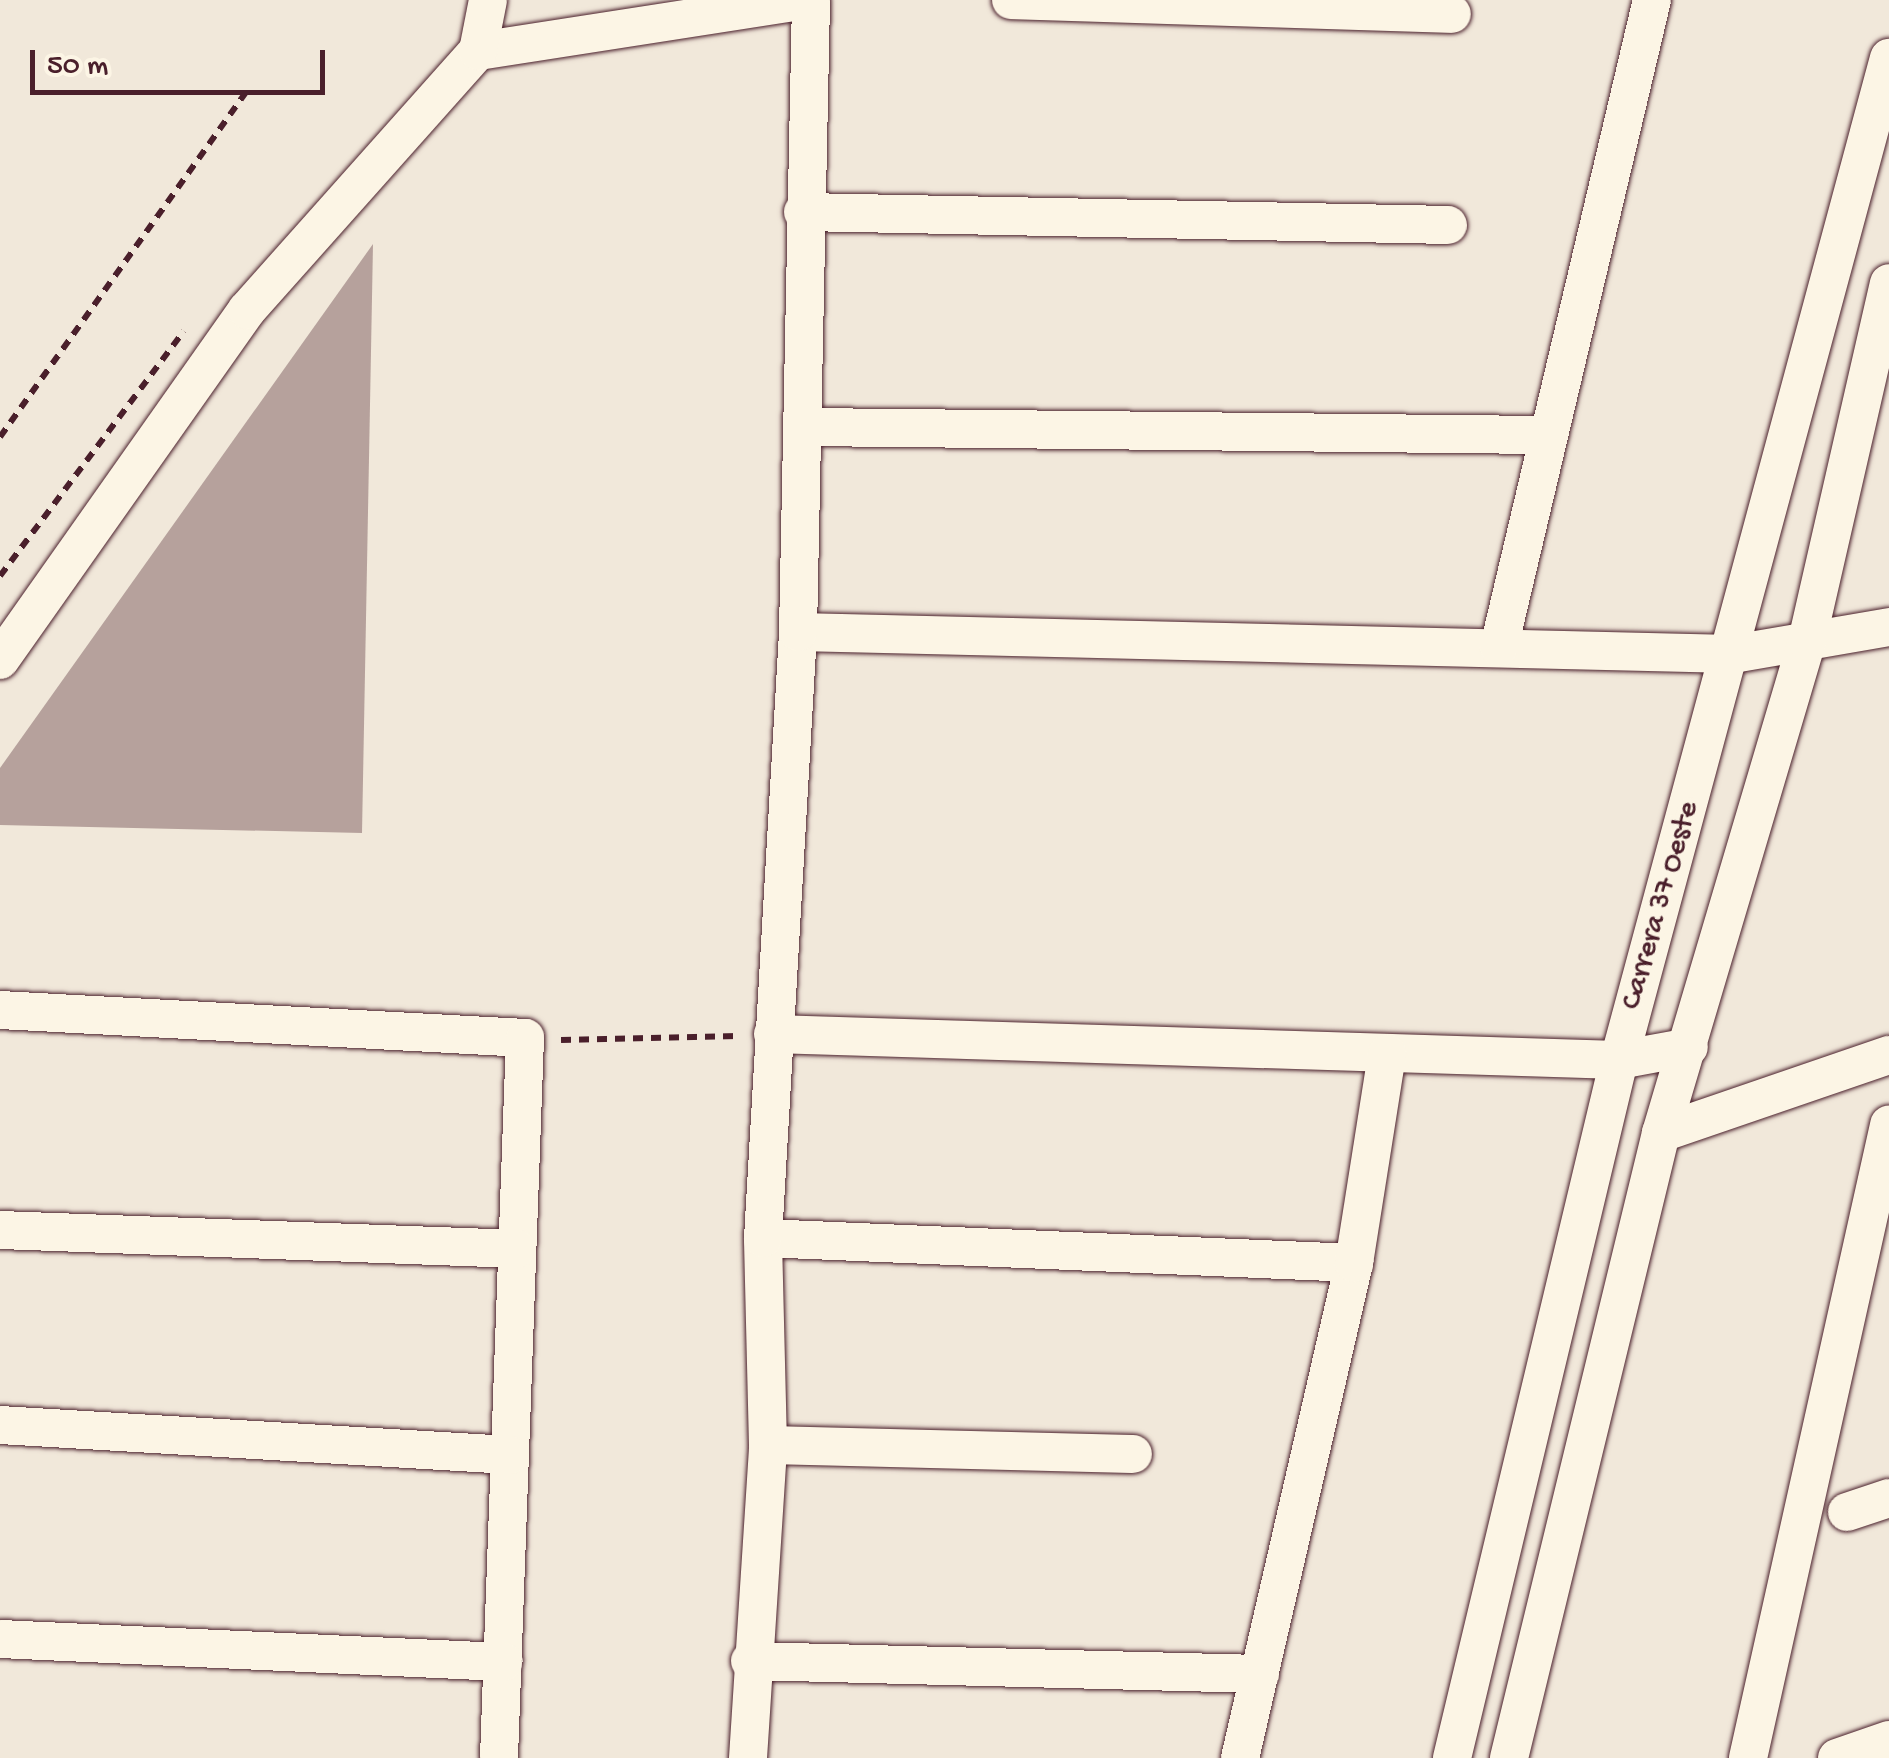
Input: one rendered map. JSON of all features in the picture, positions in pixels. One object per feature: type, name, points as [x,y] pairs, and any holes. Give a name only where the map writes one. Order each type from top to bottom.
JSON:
[{"type":"street","points":[[0,660],[247,310],[478,51],[488,0]]},
{"type":"street","points":[[478,51],[810,0],[803,212],[805,427],[798,632],[773,1034],[764,1238],[768,1445],[750,1660],[748,1758]]},
{"type":"street","points":[[1011,0],[1452,14]]},
{"type":"street","points":[[1499,647],[1652,0]]},
{"type":"street","name":"Carrera 37 Oeste","points":[[1452,1758],[1619,1060],[1733,654],[1889,58]]},
{"type":"street","points":[[803,212],[1448,225]]},
{"type":"street","points":[[1508,1758],[1661,1133],[1873,419],[1889,283]]},
{"type":"street","points":[[805,427],[1547,435]]},
{"type":"street","points":[[798,632],[1733,654],[1889,627]]},
{"type":"street","points":[[0,1010],[524,1038],[500,1758]]},
{"type":"street","points":[[773,1034],[1619,1060],[1689,1048]]},
{"type":"street","points":[[1240,1758],[1354,1263],[1388,1054]]},
{"type":"street","points":[[1661,1133],[1889,1055]]},
{"type":"street","points":[[1748,1758],[1889,1125]]},
{"type":"street","points":[[0,1230],[518,1248]]},
{"type":"street","points":[[764,1238],[1354,1263]]},
{"type":"street","points":[[0,1425],[510,1455]]},
{"type":"street","points":[[768,1445],[1133,1454]]},
{"type":"street","points":[[1847,1512],[1889,1498]]},
{"type":"street","points":[[0,1640],[503,1662]]},
{"type":"street","points":[[750,1660],[1260,1674]]},
{"type":"street","points":[[1838,1758],[1889,1740]]},
{"type":"path","points":[[0,438],[247,91]]},
{"type":"path","points":[[524,1038],[620,1044],[773,1034]]},
{"type":"shaded area","points":[[373,244],[362,833],[0,825],[0,768]]}]
